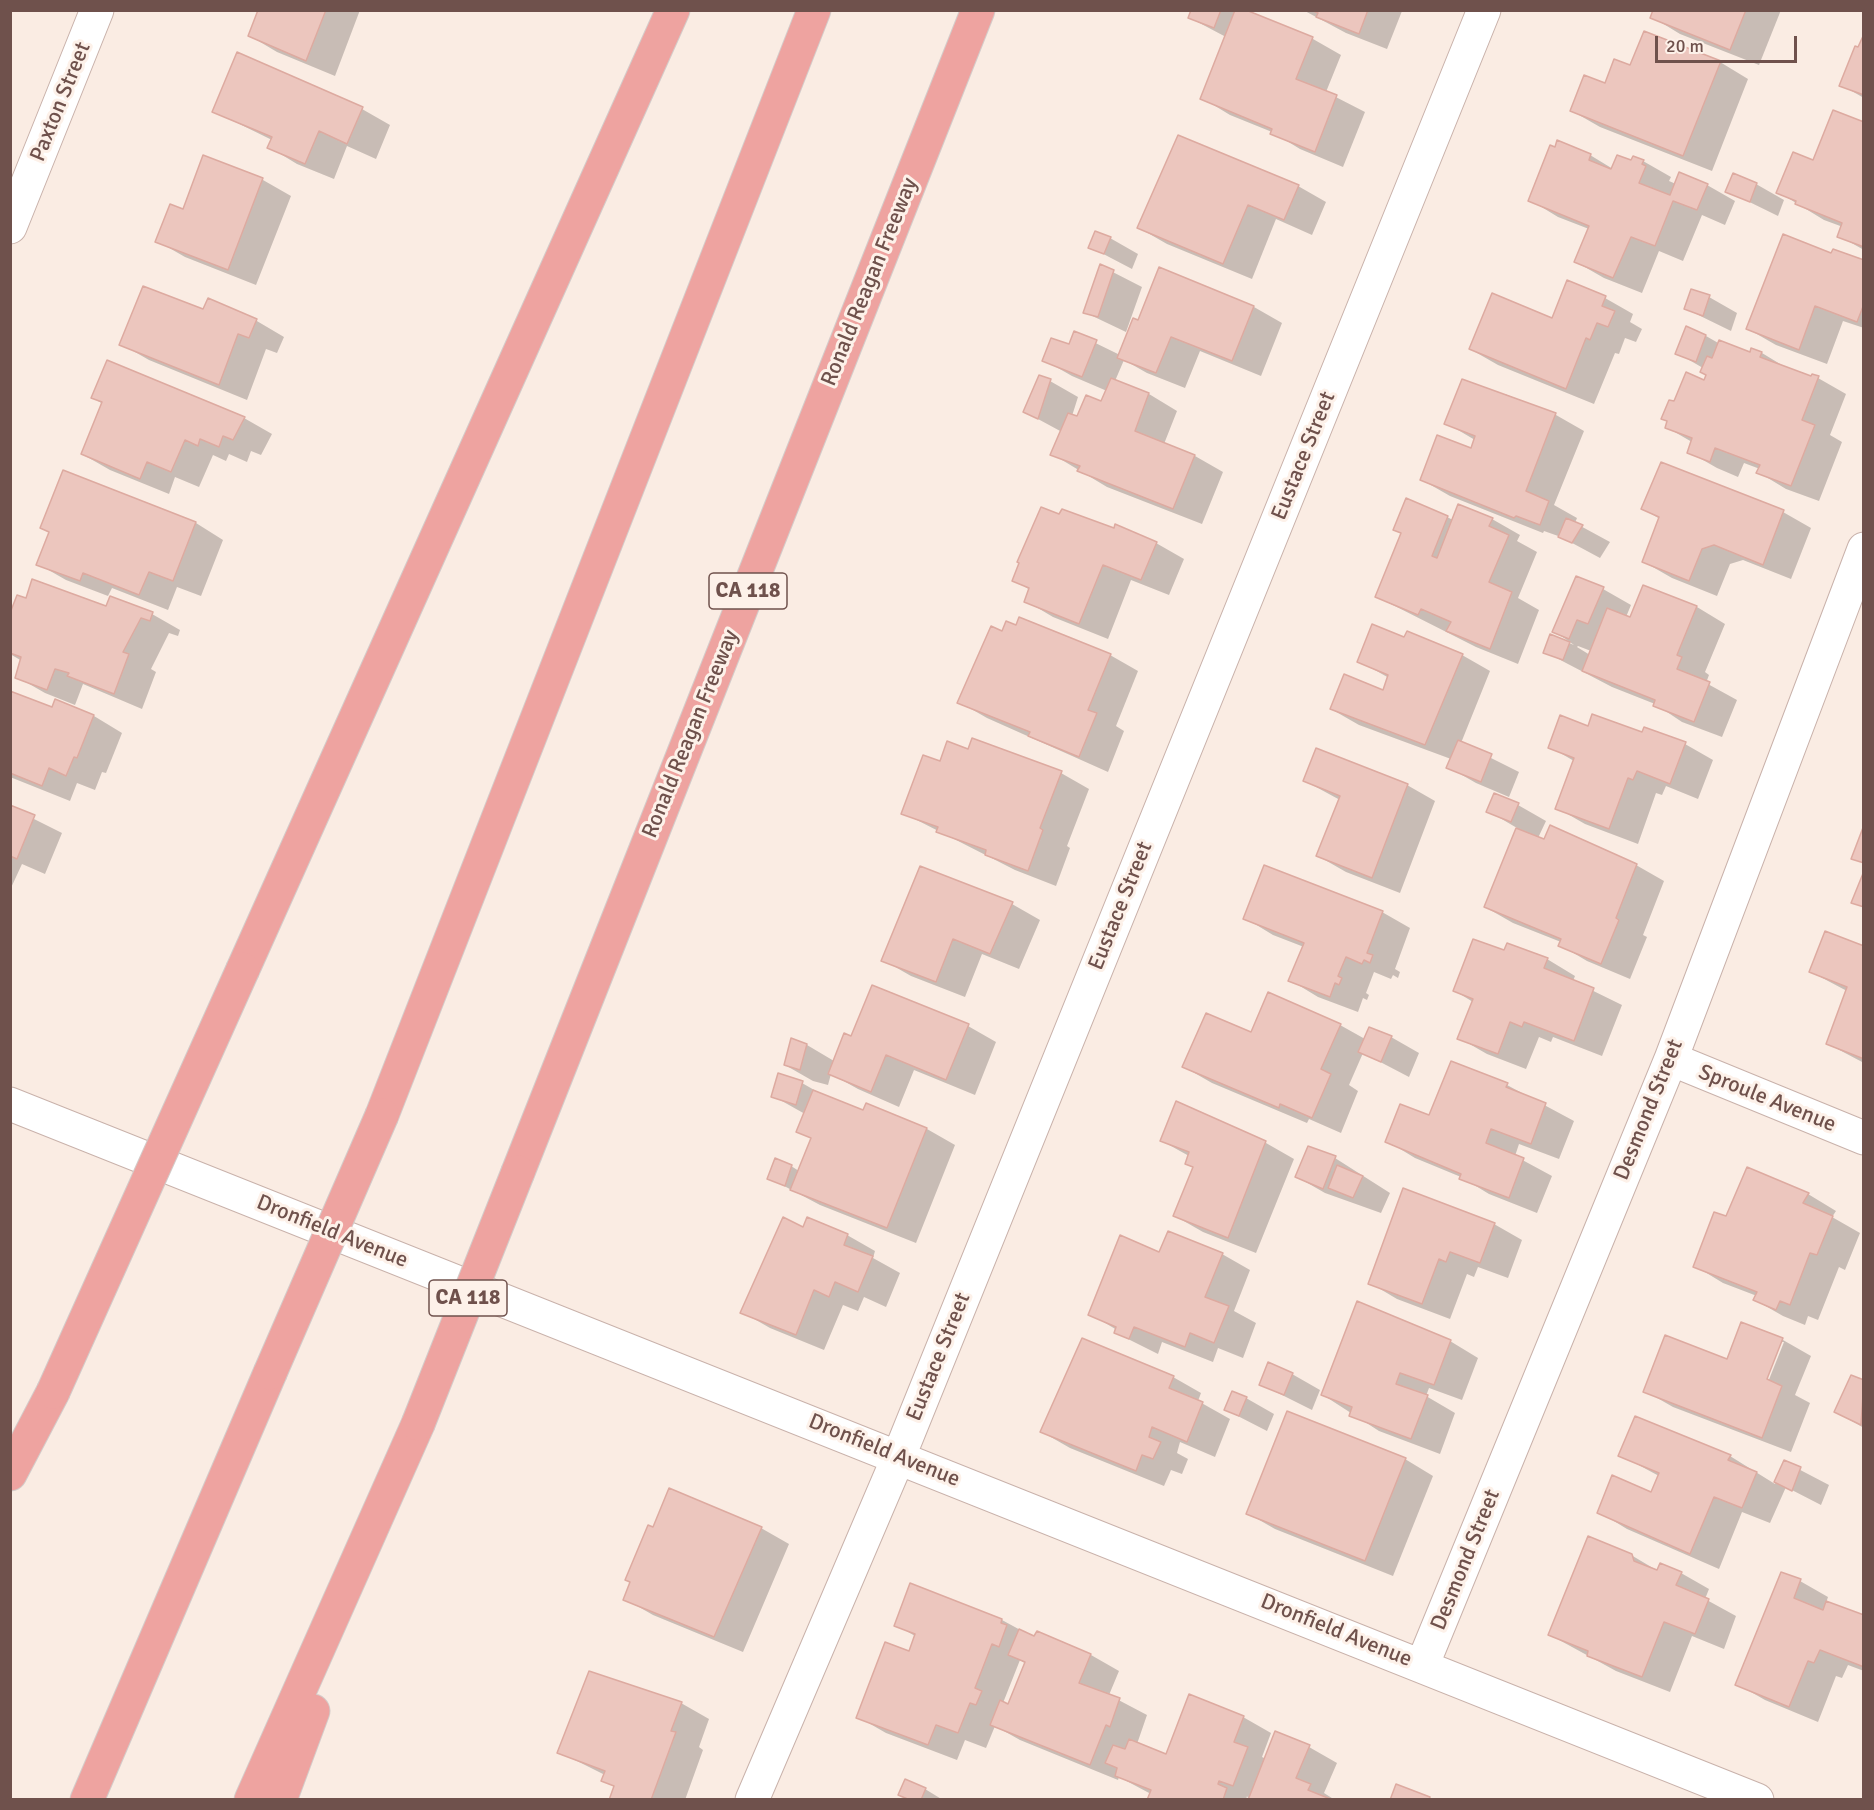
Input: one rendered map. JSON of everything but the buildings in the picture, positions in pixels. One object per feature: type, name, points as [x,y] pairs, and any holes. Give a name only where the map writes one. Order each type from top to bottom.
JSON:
[{"type":"highway","points":[[10,1474],[53,1392],[673,10]]},
{"type":"highway","points":[[87,1800],[382,1114],[814,10]]},
{"type":"highway","name":"Ronald Reagan Freeway","points":[[418,1424],[978,10]]},
{"type":"highway","points":[[251,1800],[418,1424]]},
{"type":"highway","points":[[280,1800],[418,1424]]},
{"type":"street","name":"Paxton Street","points":[[10,227],[97,10]]},
{"type":"street","name":"Eustace Street","points":[[752,1800],[899,1456],[1484,10]]},
{"type":"street","name":"Desmond Street","points":[[1422,1666],[1671,1059],[1863,549]]},
{"type":"street","name":"Sproule Avenue","points":[[1671,1059],[1863,1138]]},
{"type":"street","name":"Dronfield Avenue","points":[[10,1104],[899,1456],[1757,1800]]}]
